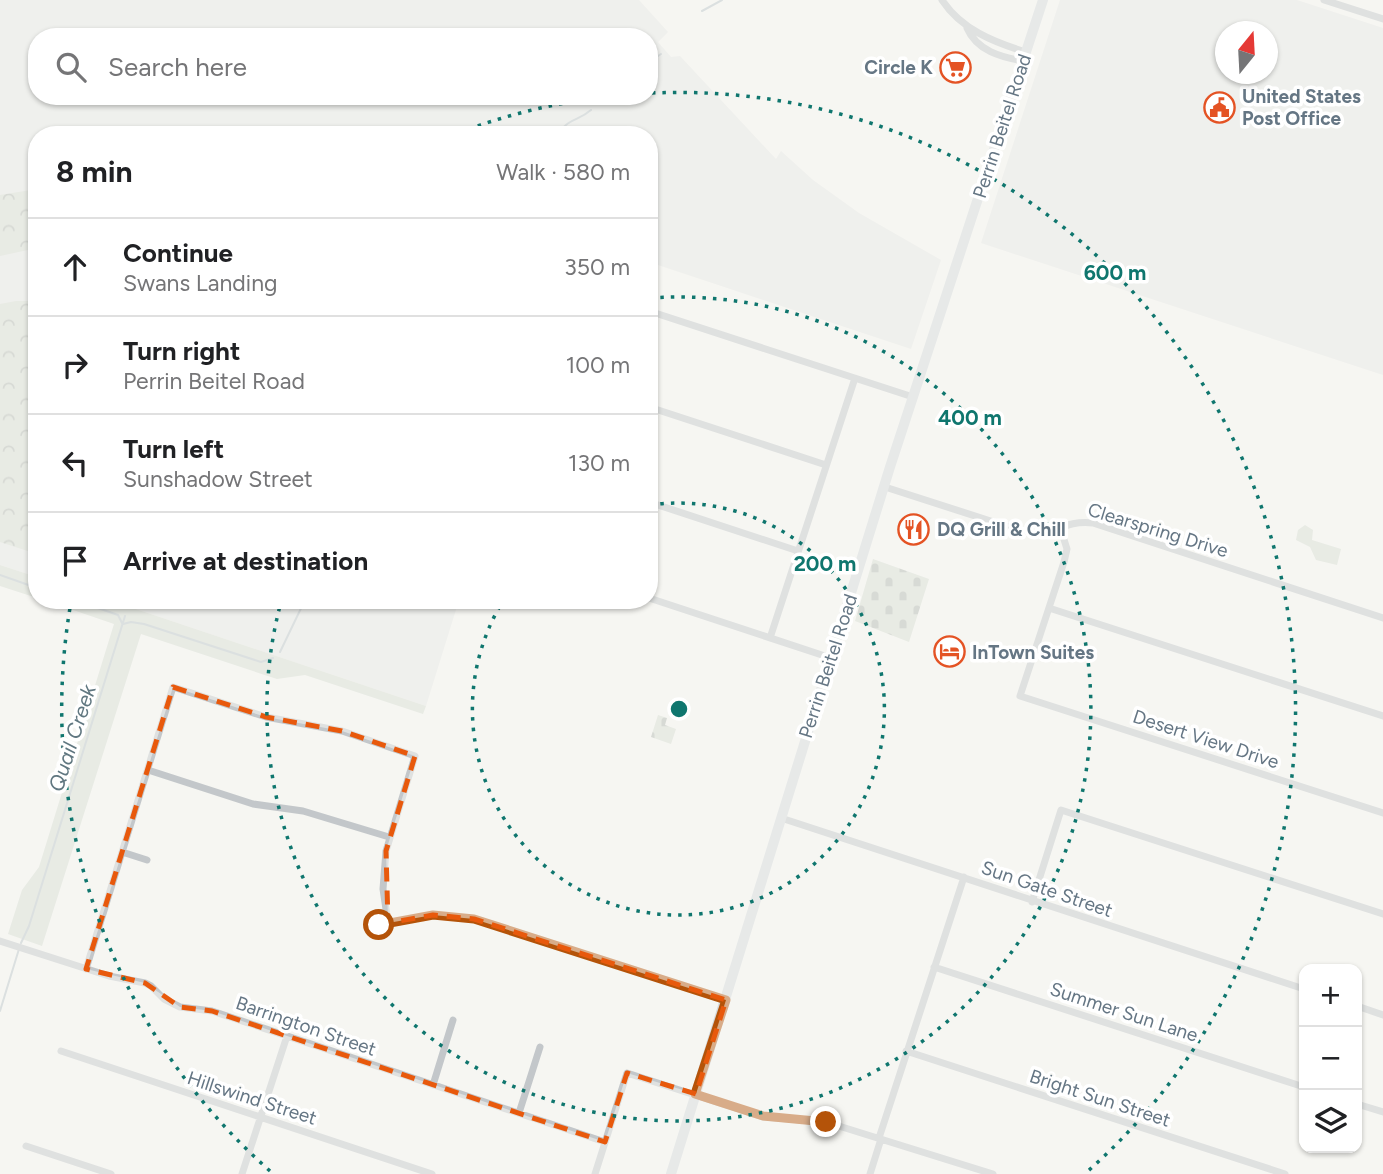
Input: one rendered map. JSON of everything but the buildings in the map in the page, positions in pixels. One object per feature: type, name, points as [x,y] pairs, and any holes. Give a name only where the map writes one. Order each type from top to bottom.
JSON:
[{"type":"main road","name":"Perrin Beitel Road","points":[[671,1174],[884,486],[1043,0]]},
{"type":"street","points":[[942,0],[952,16],[967,28],[983,48],[1008,58],[1025,56]]},
{"type":"street","points":[[1324,0],[1383,19]]},
{"type":"street","points":[[658,314],[913,397]]},
{"type":"street","points":[[770,638],[855,378]]},
{"type":"street","points":[[658,410],[826,465]]},
{"type":"street","name":"Clearspring Drive","points":[[884,486],[1022,532],[1039,534],[1078,521],[1093,523],[1383,618]]},
{"type":"street","points":[[658,505],[798,551]]},
{"type":"street","points":[[1060,527],[1067,549],[1049,608],[1383,716]]},
{"type":"street","points":[[658,601],[831,657]]},
{"type":"street","name":"Desert View Drive","points":[[1049,608],[1020,696],[1383,813]]},
{"type":"street","points":[[86,969],[173,687],[266,717],[342,731],[415,756],[389,837],[383,871],[388,923]]},
{"type":"street","points":[[148,770],[253,804],[303,811],[389,837]]},
{"type":"street","points":[[1032,902],[1061,810],[1383,914]]},
{"type":"street","name":"Sun Gate Street","points":[[780,818],[1299,987]]},
{"type":"street","points":[[122,852],[147,860]]},
{"type":"street","points":[[870,1174],[906,1051],[964,877]]},
{"type":"street","points":[[379,925],[433,915],[474,919],[726,1000]]},
{"type":"street","name":"Barrington Street","points":[[4,942],[109,976],[145,983],[164,999],[180,1007],[212,1011],[605,1142]]},
{"type":"street","name":"Summer Sun Lane","points":[[934,967],[1299,1085]]},
{"type":"street","points":[[1362,1008],[1383,1015]]},
{"type":"street","points":[[433,1085],[453,1020]]},
{"type":"street","points":[[242,1174],[287,1036]]},
{"type":"street","points":[[519,1113],[540,1047]]},
{"type":"street","name":"Hillswind Street","points":[[61,1051],[432,1174]]},
{"type":"street","name":"Bright Sun Street","points":[[906,1051],[1285,1174]]},
{"type":"street","points":[[595,1174],[626,1073],[763,1116],[826,1122],[971,1171],[993,1174]]},
{"type":"street","points":[[1362,1106],[1383,1112]]},
{"type":"street","points":[[26,1146],[111,1174]]},
{"type":"highlighted area","points":[[173,687],[266,717],[342,731],[415,756],[386,851],[388,923],[433,915],[474,919],[726,1000],[696,1094],[627,1073],[605,1142],[212,1011],[180,1007],[145,983],[86,969]]},
{"type":"shaded area","points":[[0,0],[639,0],[668,32],[658,42],[671,57],[680,56],[776,159],[781,151],[813,180],[859,213],[941,260],[911,349],[658,265],[658,126],[28,126],[28,574],[0,565]]},
{"type":"shaded area","points":[[1060,0],[1297,0],[1383,28],[1383,375],[981,243]]},
{"type":"shaded area","points":[[136,609],[456,609],[426,706]]},
{"type":"green space","points":[[28,190],[28,250],[0,256],[0,195]]},
{"type":"green space","points":[[28,301],[28,551],[0,542],[0,304]]},
{"type":"green space","points":[[1305,525],[1313,530],[1312,540],[1341,549],[1337,565],[1316,560],[1310,547],[1296,540],[1298,530]]},
{"type":"green space","points":[[873,559],[929,579],[909,642],[855,621]]},
{"type":"green space","points":[[0,565],[28,574],[28,595],[0,586]]},
{"type":"green space","points":[[70,609],[136,609],[426,706],[423,714],[305,675],[277,679],[141,634],[42,946],[8,934],[22,890],[39,867],[114,624]]},
{"type":"green space","points":[[658,715],[667,718],[665,725],[676,729],[671,744],[651,737]]},
{"type":"waterway","name":"Quail Creek","points":[[702,11],[722,0]]},
{"type":"waterway","name":"Quail Creek","points":[[565,126],[591,110]]},
{"type":"waterway","points":[[0,575],[28,585]]},
{"type":"waterway","points":[[101,609],[118,615],[122,623]]},
{"type":"waterway","name":"Quail Creek","points":[[280,652],[301,609]]},
{"type":"waterway","name":"Quail Creek","points":[[21,943],[29,926],[125,616]]},
{"type":"waterway","name":"Quail Creek","points":[[123,624],[144,624],[261,662],[273,658]]},
{"type":"waterway","name":"Quail Creek","points":[[0,1011],[19,949]]},
{"type":"place","name":"Circle K","points":[[956,67]]},
{"type":"place","name":"United States Post Office","points":[[1219,107]]},
{"type":"place","name":"DQ Grill & Chill","points":[[914,529]]},
{"type":"place","name":"InTown Suites","points":[[949,652]]},
{"type":"route","points":[[379,925],[433,915],[461,916],[726,1000],[695,1094],[777,1119],[826,1122]]}]
